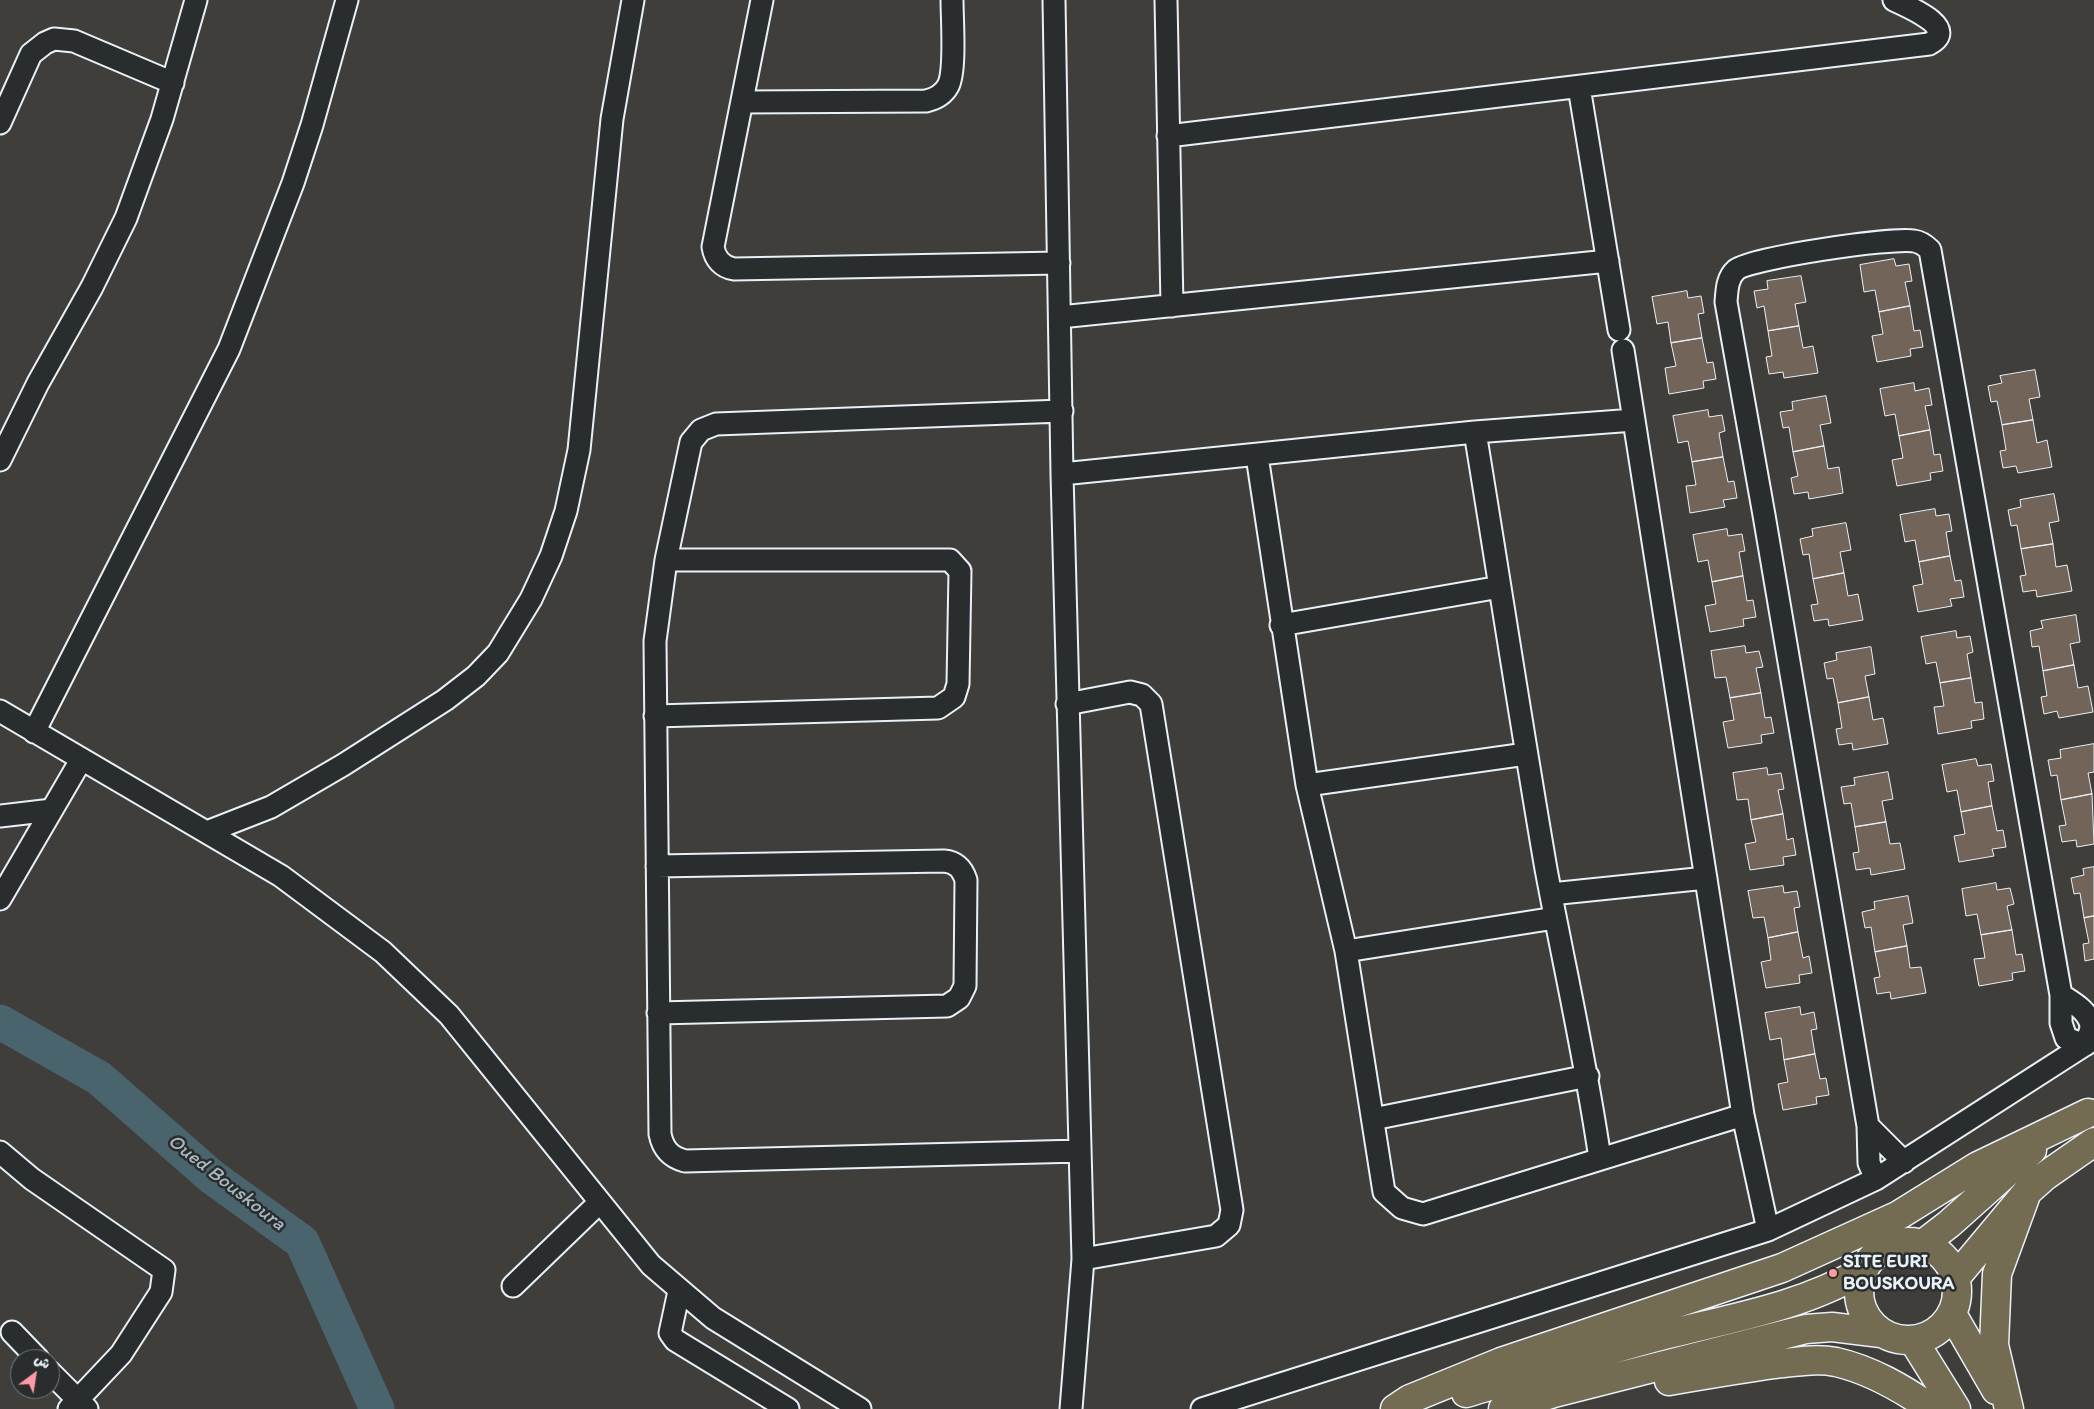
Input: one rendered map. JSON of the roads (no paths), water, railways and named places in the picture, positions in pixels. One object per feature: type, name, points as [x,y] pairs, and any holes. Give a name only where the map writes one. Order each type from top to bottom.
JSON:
[{"type":"main road","points":[[1923,1244],[1949,1224],[2035,1148],[2091,1111]]},
{"type":"main road","points":[[1395,1409],[1410,1399],[1501,1362],[1782,1268],[1898,1215],[1978,1166],[2091,1111]]},
{"type":"main road","points":[[1956,1277],[2027,1192],[2045,1176],[2094,1142]]},
{"type":"main road","points":[[2008,1409],[1994,1345],[1997,1274],[2027,1192]]},
{"type":"main road","points":[[1905,1241],[1923,1244],[1944,1256],[1956,1277],[1958,1294],[1952,1314],[1938,1330],[1929,1336],[1913,1340],[1896,1339],[1872,1324],[1862,1308],[1859,1290],[1862,1272],[1873,1256],[1887,1246],[1905,1241]]},
{"type":"main road","points":[[1414,1409],[1648,1339],[1796,1301],[1843,1283],[1862,1272]]},
{"type":"main road","points":[[1952,1314],[2008,1409]]},
{"type":"main road","points":[[1503,1409],[1554,1393],[1806,1329],[1832,1327],[1882,1332]]},
{"type":"main road","points":[[1913,1340],[1956,1409]]},
{"type":"main road","points":[[1568,1409],[1660,1383],[1738,1369],[1807,1360],[1835,1362],[1878,1376],[1932,1409]]},
{"type":"street","points":[[0,460],[38,383],[92,287],[126,218],[152,152],[196,0]]},
{"type":"street","points":[[34,732],[229,349],[293,183],[322,92],[347,0]]},
{"type":"street","points":[[207,832],[272,807],[445,700],[476,676],[498,653],[531,599],[552,556],[566,511],[579,450],[612,119],[633,0]]},
{"type":"street","points":[[762,0],[713,247],[717,260],[728,268],[1059,262]]},
{"type":"street","points":[[742,102],[926,101],[934,99],[942,94],[951,80],[952,0]]},
{"type":"street","points":[[1054,0],[1062,474],[1083,1258],[1071,1409]]},
{"type":"street","points":[[1166,0],[1172,306]]},
{"type":"street","points":[[1168,136],[1930,44],[1936,40],[1939,31],[1936,23],[1894,0]]},
{"type":"street","points":[[0,123],[32,54],[45,43],[54,40],[74,41],[173,83]]},
{"type":"street","points":[[1579,87],[1634,420],[1743,1114],[1768,1230]]},
{"type":"street","points":[[1876,1179],[1869,1163],[1868,1126],[1726,302],[1727,284],[1732,275],[1744,265],[1796,255],[1901,240],[1924,244],[1930,250],[2061,994],[2061,1023],[2066,1038],[2090,1042]]},
{"type":"street","points":[[1060,317],[1608,261]]},
{"type":"street","points":[[1062,412],[716,424],[701,430],[691,442],[666,560],[655,641],[660,1134],[666,1150],[677,1159],[685,1161],[1080,1151]]},
{"type":"street","points":[[1062,474],[1257,456],[1475,432],[1634,420]]},
{"type":"street","points":[[1475,432],[1526,754],[1555,918],[1588,1076],[1600,1159]]},
{"type":"street","points":[[1257,456],[1281,626],[1307,786],[1346,951],[1384,1192],[1402,1208],[1423,1214],[1743,1114]]},
{"type":"street","points":[[655,716],[938,708],[954,697],[958,684],[960,571],[950,560],[666,560]]},
{"type":"street","points":[[1281,626],[1500,587]]},
{"type":"street","points":[[1068,704],[1130,692],[1142,695],[1152,704],[1232,1210],[1229,1225],[1216,1236],[1083,1258]]},
{"type":"street","points":[[0,711],[281,876],[383,952],[416,982],[479,1051],[651,1265],[679,1291],[713,1318],[860,1409]]},
{"type":"street","points":[[1307,786],[1526,754]]},
{"type":"street","points":[[0,899],[81,760]]},
{"type":"street","points":[[0,816],[52,810]]},
{"type":"street","points":[[657,866],[944,861],[960,868],[966,880],[965,986],[959,998],[947,1006],[658,1013]]},
{"type":"street","points":[[1551,894],[1706,878]]},
{"type":"street","points":[[1346,951],[1555,918]]},
{"type":"street","points":[[1202,1409],[1768,1230],[1876,1179],[2090,1042]]},
{"type":"street","points":[[1373,1119],[1588,1076]]},
{"type":"street","points":[[1868,1126],[1904,1162]]},
{"type":"street","points":[[0,1152],[32,1179],[164,1270],[161,1292],[121,1354],[77,1406],[60,1385]]},
{"type":"street","points":[[513,1286],[600,1202]]},
{"type":"street","points":[[679,1291],[670,1333],[675,1340],[788,1409]]},
{"type":"street","points":[[12,1332],[28,1349]]},
{"type":"waterway","name":"Oued Bouskoura","points":[[0,1022],[99,1078],[212,1177],[302,1242],[377,1409]]},
{"type":"place","name":"SITE EURI BOUSKOURA","points":[[1833,1273]]}]
